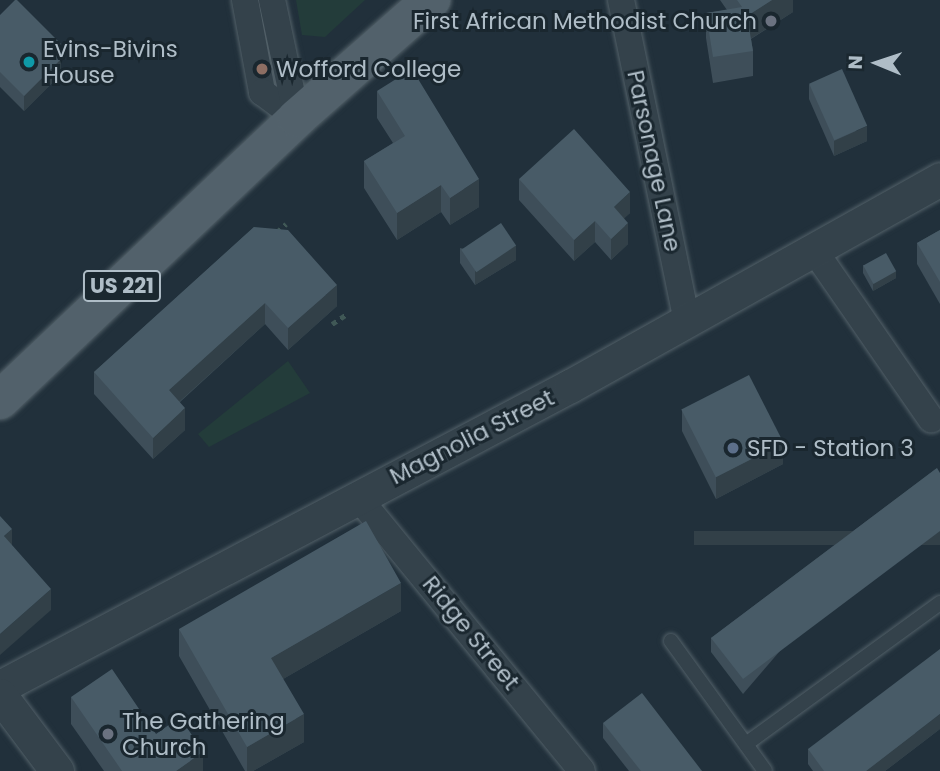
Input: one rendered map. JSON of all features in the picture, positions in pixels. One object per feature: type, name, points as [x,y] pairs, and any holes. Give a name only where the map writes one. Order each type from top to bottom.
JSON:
[{"type":"main road","name":"US 221","points":[[0,400],[297,118],[430,0]]},
{"type":"street","points":[[245,0],[262,92],[297,118]]},
{"type":"street","points":[[272,0],[297,118]]},
{"type":"street","name":"Parsonage Lane","points":[[621,0],[687,321]]},
{"type":"street","name":"Magnolia Street","points":[[0,687],[357,496],[570,386],[940,179]]},
{"type":"street","points":[[814,250],[935,425]]},
{"type":"street","name":"Ridge Street","points":[[357,496],[582,771]]},
{"type":"street","points":[[0,695],[57,771]]},
{"type":"lane","points":[[746,744],[940,603]]},
{"type":"lane","points":[[671,640],[765,771]]},
{"type":"path","points":[[272,237],[286,224]]},
{"type":"path","points":[[332,324],[348,314]]},
{"type":"green space","points":[[296,0],[365,0],[325,37],[302,35]]},
{"type":"green space","points":[[288,361],[310,393],[209,447],[198,434]]},
{"type":"building","name":"Evins-Bivins House","points":[[15,0],[61,44],[54,51],[61,59],[24,96],[0,72],[0,15]]},
{"type":"building","points":[[737,0],[772,0],[747,16],[753,51],[713,57],[706,13],[742,7]]},
{"type":"building","points":[[412,69],[479,179],[450,198],[441,185],[397,213],[364,161],[405,136],[377,91]]},
{"type":"building","points":[[842,69],[867,126],[834,140],[809,84]]},
{"type":"building","points":[[574,129],[630,192],[614,207],[628,223],[611,239],[595,221],[574,240],[519,179]]},
{"type":"building","points":[[501,223],[516,245],[476,272],[461,250]]},
{"type":"building","points":[[254,227],[288,230],[337,285],[288,328],[265,303],[169,390],[185,408],[153,438],[94,372]]},
{"type":"building","points":[[940,230],[940,282],[917,243]]},
{"type":"building","points":[[886,253],[896,271],[873,284],[863,266]]},
{"type":"building","name":"SFD - Station 3","points":[[749,375],[784,443],[716,477],[681,410]]},
{"type":"building","points":[[937,468],[940,473],[940,531],[743,679],[711,638]]},
{"type":"building","points":[[0,516],[12,529],[4,536],[51,589],[0,634]]},
{"type":"building","points":[[366,521],[401,583],[271,658],[304,714],[247,747],[179,629]]},
{"type":"building","points":[[940,649],[940,714],[866,771],[824,771],[808,749]]},
{"type":"building","points":[[112,669],[156,734],[180,717],[203,752],[176,771],[122,771],[71,697]]},
{"type":"building","points":[[642,693],[702,771],[641,771],[603,723]]},
{"type":"place","name":"First African Methodist Church","points":[[771,21]]},
{"type":"place","name":"Evins-Bivins House","points":[[29,62]]},
{"type":"place","name":"Wofford College","points":[[262,69]]},
{"type":"place","name":"SFD - Station 3","points":[[733,448]]},
{"type":"place","name":"The Gathering Church","points":[[108,734]]}]
